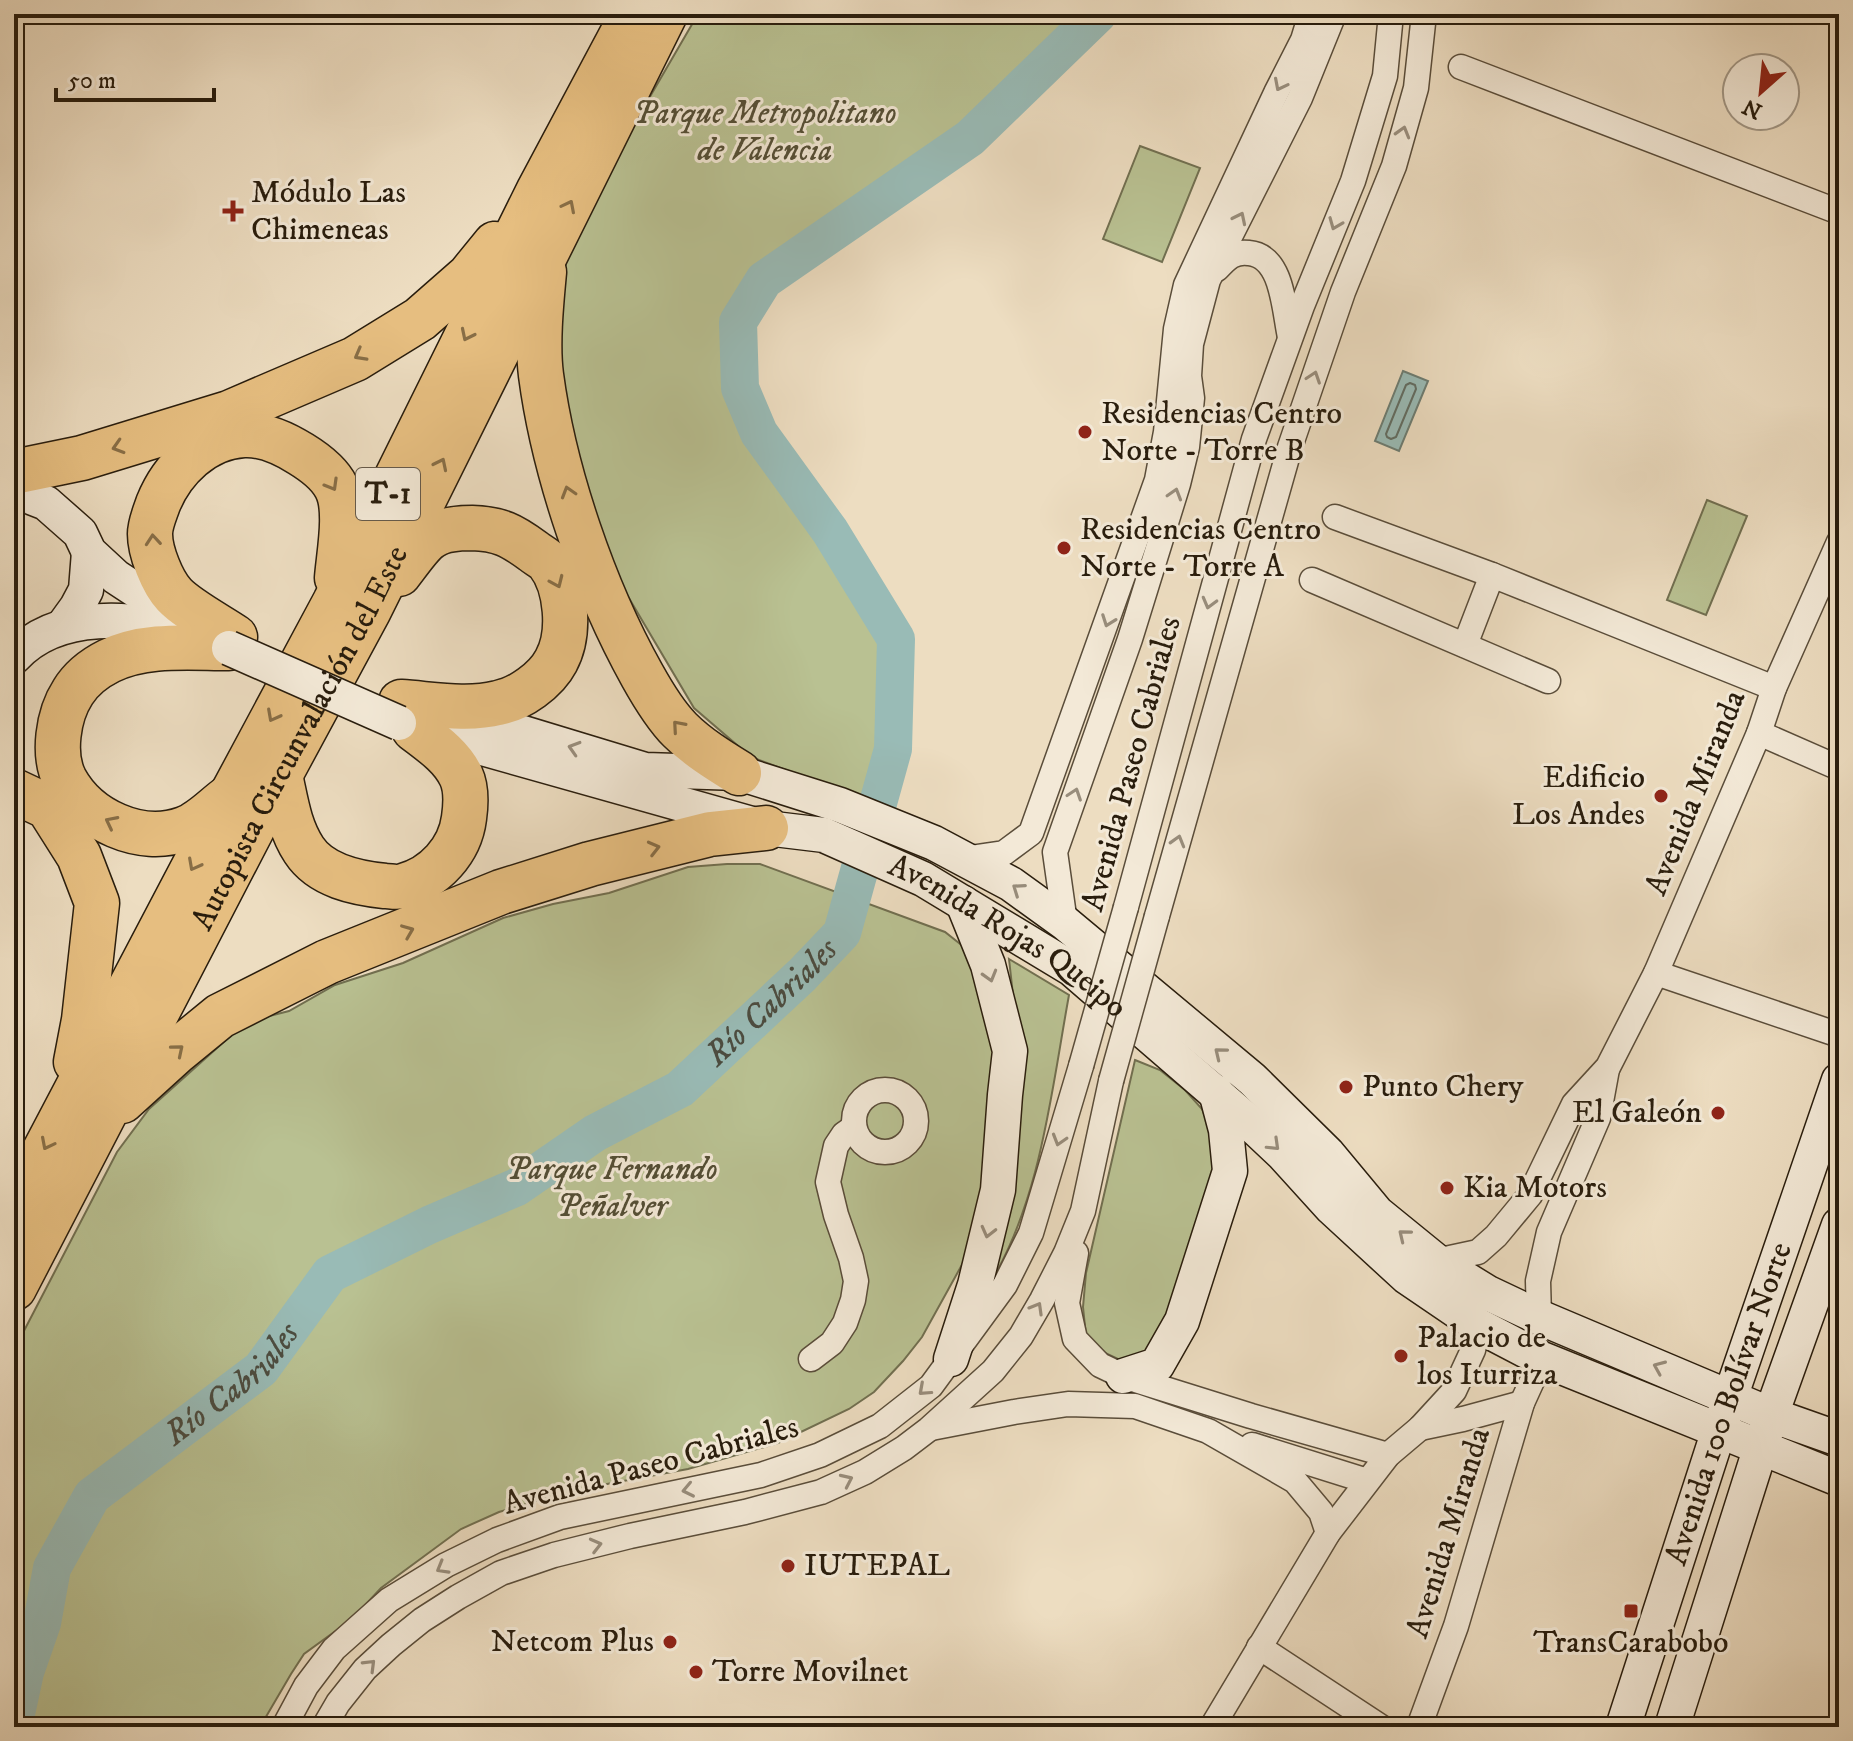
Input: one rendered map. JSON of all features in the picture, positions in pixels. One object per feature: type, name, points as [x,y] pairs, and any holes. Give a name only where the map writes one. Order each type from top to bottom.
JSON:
[{"type":"highway","name":"Autopista Circunvalación del Este","points":[[14,1209],[84,1113],[280,775],[352,606],[539,190],[633,14]]},
{"type":"highway","name":"Autopista Circunvalación del Este","points":[[14,1288],[84,1113],[231,796],[352,606],[546,252],[665,14]]},
{"type":"highway","points":[[14,472],[82,458],[229,413],[355,359],[420,319],[469,276],[539,190]]},
{"type":"highway","points":[[546,252],[541,309],[541,373],[555,451],[600,586],[622,640],[677,728],[699,747],[739,773]]},
{"type":"highway","points":[[232,643],[175,596],[161,575],[150,533],[165,488],[181,465],[202,448],[224,439],[244,435],[266,438],[294,449],[318,465],[337,488],[352,606]]},
{"type":"highway","points":[[352,606],[431,536],[455,528],[480,528],[510,534],[547,562],[562,591],[564,638],[557,660],[544,679],[500,703],[405,718]]},
{"type":"highway","points":[[231,796],[186,828],[153,835],[130,831],[102,818],[78,799],[63,777],[57,748],[60,722],[72,692],[90,672],[112,660],[137,652],[232,643]]},
{"type":"highway","points":[[280,775],[290,826],[305,852],[319,866],[349,880],[401,887],[427,876],[444,862],[454,848],[463,823],[466,798],[461,776],[443,752],[405,718]]},
{"type":"highway","points":[[14,791],[48,807],[79,856],[97,903],[84,1020],[84,1113]]},
{"type":"highway","points":[[84,1113],[176,1052],[220,1016],[327,962],[501,892],[590,864],[710,834],[766,828]]},
{"type":"street","name":"Avenida Paseo Cabriales","points":[[948,851],[1004,853],[1031,833],[1157,480],[1166,432],[1176,329],[1186,285],[1303,40],[1311,14]]},
{"type":"street","name":"Avenida Paseo Cabriales","points":[[1065,923],[1055,852],[1130,639],[1178,484],[1187,447],[1192,398],[1189,376],[1191,344],[1208,280],[1300,98],[1334,14]]},
{"type":"street","name":"Avenida Paseo Cabriales","points":[[284,1727],[306,1686],[334,1649],[389,1600],[446,1565],[497,1540],[560,1517],[761,1475],[820,1455],[880,1426],[931,1386],[1005,1285],[1031,1233],[1081,1066],[1254,439],[1357,166],[1385,76],[1391,14]]},
{"type":"street","name":"Avenida Paseo Cabriales","points":[[324,1727],[338,1703],[365,1669],[391,1645],[446,1604],[501,1573],[554,1555],[821,1492],[865,1472],[929,1429],[993,1371],[1021,1336],[1066,1253],[1083,1211],[1111,1081],[1290,447],[1343,292],[1394,166],[1416,88],[1424,14]]},
{"type":"street","points":[[1461,67],[1839,212]]},
{"type":"street","points":[[1208,280],[1227,257],[1237,252],[1253,253],[1268,261],[1279,280],[1290,338]]},
{"type":"street","name":"Avenida Rojas Queipo","points":[[14,495],[28,496],[46,503],[80,533],[89,552],[116,577],[151,600],[232,643]]},
{"type":"street","points":[[1335,517],[1492,575],[1774,688]]},
{"type":"street","name":"Avenida Miranda","points":[[1436,1261],[1478,1252],[1496,1236],[1530,1195],[1574,1104],[1608,1067],[1656,973],[1759,733],[1774,688],[1839,542]]},
{"type":"street","points":[[14,657],[22,648],[64,625],[77,607],[86,590],[89,552]]},
{"type":"street","points":[[1465,645],[1492,575]]},
{"type":"street","points":[[1312,580],[1548,681]]},
{"type":"street","name":"Avenida Rojas Queipo","points":[[64,625],[112,621],[143,624],[277,656],[405,718],[766,828],[824,835],[923,879],[1072,969],[1216,1092],[1283,1154],[1332,1208],[1407,1277],[1479,1326],[1542,1359],[1839,1479]]},
{"type":"street","name":"Avenida Rojas Queipo","points":[[405,718],[500,726],[645,770],[739,773],[840,805],[948,851],[1011,884],[1065,923],[1252,1079],[1328,1154],[1377,1213],[1436,1261],[1488,1293],[1539,1317],[1771,1415],[1839,1439]]},
{"type":"street","points":[[1759,733],[1839,768]]},
{"type":"street","points":[[951,1359],[975,1285],[998,1190],[1010,1051],[988,965],[963,903]]},
{"type":"street","points":[[1656,973],[1839,1035]]},
{"type":"street","name":"Avenida Miranda","points":[[1539,1317],[1538,1281],[1549,1232],[1598,1118],[1608,1067]]},
{"type":"street","name":"Avenida 100 Bolívar Norte","points":[[1623,1727],[1719,1430],[1839,1080]]},
{"type":"street","points":[[1123,1376],[1157,1365],[1182,1321],[1230,1171],[1226,1130],[1216,1092]]},
{"type":"street","points":[[811,1359],[832,1343],[845,1323],[853,1300],[856,1281],[828,1182],[836,1146],[844,1134],[854,1127]]},
{"type":"street","points":[[1083,1211],[1067,1303],[1075,1339],[1100,1365],[1123,1376],[1388,1455]]},
{"type":"street","name":"Avenida 100 Bolívar Norte","points":[[1672,1727],[1771,1415],[1833,1263],[1839,1225]]},
{"type":"street","name":"Avenida Miranda","points":[[1212,1727],[1328,1533],[1388,1455],[1420,1428],[1454,1391],[1473,1350],[1479,1326]]},
{"type":"street","name":"Avenida Miranda","points":[[1419,1727],[1456,1626],[1522,1403],[1542,1359]]},
{"type":"street","points":[[1420,1428],[1522,1403]]},
{"type":"street","points":[[929,1429],[1068,1404],[1135,1406],[1367,1481]]},
{"type":"street","points":[[1208,1431],[1295,1481],[1321,1512],[1328,1533]]},
{"type":"street","points":[[1259,1647],[1381,1727]]},
{"type":"green space","name":"Parque Metropolitano de Valencia","points":[[698,14],[1094,14],[1007,113],[783,261],[750,298],[730,370],[752,446],[901,651],[891,774],[883,806],[751,757],[694,708],[620,583],[566,429],[555,363],[561,267],[594,193]]},
{"type":"green space","points":[[1140,146],[1200,168],[1162,262],[1103,239]]},
{"type":"green space","points":[[1707,500],[1747,516],[1706,615],[1667,600]]},
{"type":"green space","name":"Parque Fernando Peñalver","points":[[760,864],[945,932],[969,951],[991,1031],[996,1067],[992,1154],[969,1252],[922,1337],[903,1361],[874,1392],[849,1409],[778,1443],[688,1469],[536,1501],[499,1512],[461,1529],[381,1588],[352,1619],[304,1654],[260,1727],[14,1727],[14,1350],[117,1152],[149,1109],[246,1022],[289,1011],[335,985],[403,963],[503,918],[609,893],[688,867]]},
{"type":"green space","points":[[1009,959],[1069,995],[1042,1146],[1032,1183],[1006,1254],[988,1287],[1015,1013]]},
{"type":"green space","points":[[1135,1060],[1160,1070],[1202,1109],[1211,1132],[1214,1181],[1162,1332],[1149,1352],[1120,1360],[1103,1352],[1086,1336],[1083,1307],[1086,1273]]},
{"type":"water","points":[[1403,371],[1428,381],[1399,451],[1375,441]]},
{"type":"waterway","name":"Río Cabriales","points":[[14,1723],[25,1672],[42,1623],[52,1568],[92,1496],[261,1369],[330,1274],[429,1225],[517,1187],[595,1133],[680,1089],[802,975],[842,933],[893,749],[896,639],[830,531],[759,433],[740,388],[738,322],[764,280],[970,138],[1098,14]]},
{"type":"place","name":"Módulo Las Chimeneas","points":[[233,211]]},
{"type":"place","name":"Residencias Centro Norte - Torre B","points":[[1085,432]]},
{"type":"place","name":"Residencias Centro Norte - Torre A","points":[[1064,548]]},
{"type":"place","name":"Edificio Los Andes","points":[[1661,796]]},
{"type":"place","name":"Punto Chery","points":[[1346,1087]]},
{"type":"place","name":"El Galeón","points":[[1718,1113]]},
{"type":"place","name":"Kia Motors","points":[[1447,1188]]},
{"type":"place","name":"Palacio de los Iturriza","points":[[1401,1356]]},
{"type":"place","name":"IUTEPAL","points":[[788,1566]]},
{"type":"place","name":"TransCarabobo","points":[[1631,1611]]},
{"type":"place","name":"Netcom Plus","points":[[670,1642]]},
{"type":"place","name":"Torre Movilnet","points":[[696,1672]]}]
